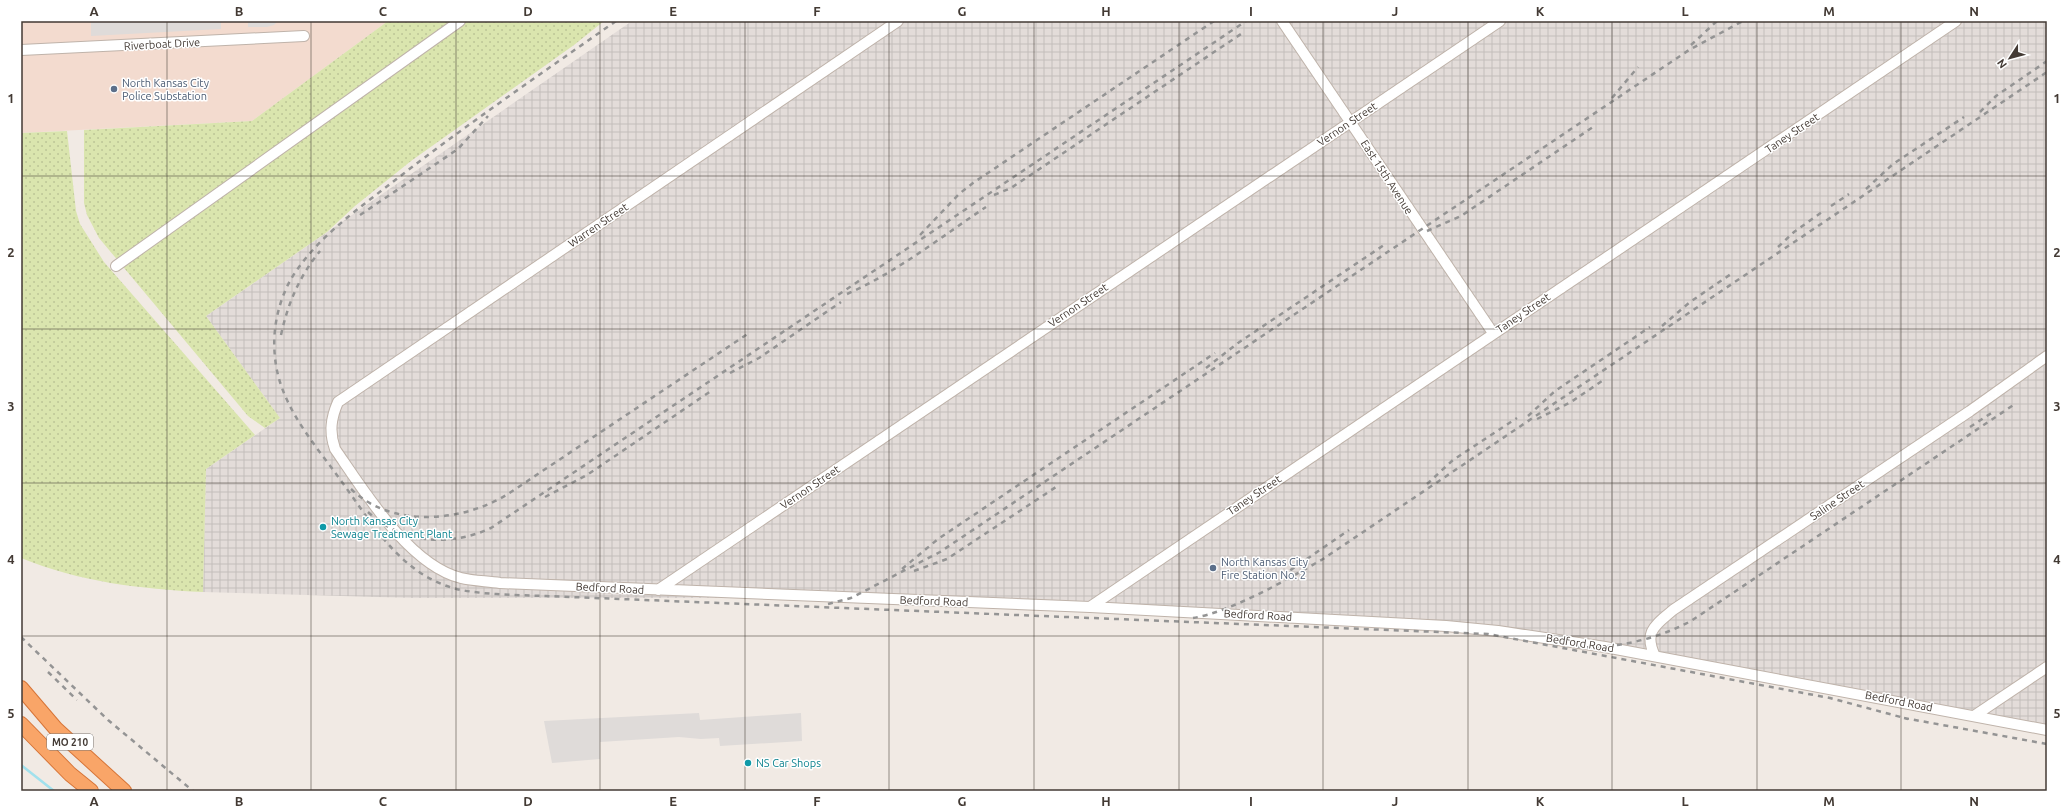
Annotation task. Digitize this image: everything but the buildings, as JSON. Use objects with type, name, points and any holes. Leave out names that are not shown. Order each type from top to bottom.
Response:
[{"type":"highway","name":"MO 210","points":[[21,688],[56,729],[124,791]]},
{"type":"highway","name":"MO 210","points":[[21,724],[70,774],[91,791]]},
{"type":"street","points":[[116,266],[460,21]]},
{"type":"street","name":"Warren Street","points":[[335,449],[332,440],[331,424],[338,402],[898,21]]},
{"type":"street","name":"East 15th Avenue","points":[[1282,21],[1492,333]]},
{"type":"street","name":"Vernon Street","points":[[658,590],[1500,21]]},
{"type":"street","name":"Taney Street","points":[[1090,607],[1492,333],[1643,234],[1956,21]]},
{"type":"street","name":"Riverboat Drive","points":[[21,50],[304,36]]},
{"type":"street","name":"Saline Street","points":[[1655,656],[1649,641],[1650,634],[1654,628],[1673,610],[1970,411],[2047,356]]},
{"type":"street","name":"Bedford Road","points":[[335,449],[394,530],[410,548],[435,566],[460,578],[500,583],[1090,607],[1446,626],[1535,636],[1655,656],[2047,730]]},
{"type":"street","points":[[1974,716],[2047,667]]},
{"type":"shaded area","points":[[21,21],[388,21],[252,121],[21,133]]},
{"type":"shaded area","points":[[91,21],[221,21],[221,29],[91,36]]},
{"type":"shaded area","points":[[241,21],[278,21],[274,25],[267,27],[248,27],[248,22]]},
{"type":"shaded area","points":[[632,21],[2047,21],[2047,733],[1605,647],[1464,627],[851,598],[412,598],[203,592],[206,469],[280,418],[206,316]]},
{"type":"shaded area","points":[[699,713],[700,720],[801,713],[802,741],[720,746],[719,738],[701,739],[679,737],[600,742],[600,759],[552,763],[544,721]]},
{"type":"green space","points":[[388,21],[604,21],[574,45],[411,161],[355,206],[327,232],[206,316],[280,418],[265,428],[248,416],[99,238],[87,215],[84,203],[84,130],[252,121]]},
{"type":"green space","points":[[67,131],[76,211],[80,224],[104,262],[255,435],[206,469],[203,592],[156,589],[88,579],[21,558],[21,133]]},
{"type":"waterway","points":[[21,765],[54,791]]},
{"type":"railway","points":[[616,21],[421,160],[352,214],[325,238],[301,264],[286,288],[279,307],[274,337],[275,357],[283,391],[290,406],[308,436],[377,530],[405,561],[421,573],[440,583],[461,590],[482,593],[1488,634],[1830,698],[1908,719]]},
{"type":"railway","points":[[920,235],[959,194],[973,183],[1214,21]]},
{"type":"railway","points":[[368,512],[381,523],[396,531],[427,539],[443,540],[459,538],[491,528],[1246,21]]},
{"type":"railway","points":[[1691,45],[1717,21]]},
{"type":"railway","points":[[828,604],[851,598],[940,552],[1689,50],[1743,21]]},
{"type":"railway","points":[[994,195],[1011,188],[1244,32]]},
{"type":"railway","points":[[1980,112],[1996,96],[2047,61]]},
{"type":"railway","points":[[1612,98],[1638,67]]},
{"type":"railway","points":[[1193,618],[1208,615],[1242,602],[1277,585],[1323,559],[2047,72]]},
{"type":"railway","points":[[360,215],[458,149],[488,116]]},
{"type":"railway","points":[[1866,189],[1893,164],[1964,117]]},
{"type":"railway","points":[[1427,231],[1461,216],[1596,125]]},
{"type":"railway","points":[[1831,206],[1849,194]]},
{"type":"railway","points":[[847,294],[901,265],[986,207]]},
{"type":"railway","points":[[1778,247],[1794,232],[1822,212]]},
{"type":"railway","points":[[1206,368],[1238,343],[1384,245]]},
{"type":"railway","points":[[281,335],[287,312],[295,291],[306,271],[320,251]]},
{"type":"railway","points":[[1662,326],[1690,302],[1731,274]]},
{"type":"railway","points":[[730,373],[759,358],[841,302]]},
{"type":"railway","points":[[1528,416],[1555,391],[1650,327]]},
{"type":"railway","points":[[351,489],[368,502],[386,511],[407,516],[428,517],[470,511],[508,494],[749,333]]},
{"type":"railway","points":[[902,569],[938,539],[1215,353]]},
{"type":"railway","points":[[1537,419],[1571,402],[1602,381]]},
{"type":"railway","points":[[545,497],[587,475],[711,391]]},
{"type":"railway","points":[[1577,647],[1606,646],[1636,642],[1664,633],[1691,621],[2015,404]]},
{"type":"railway","points":[[1970,427],[1993,412]]},
{"type":"railway","points":[[1427,484],[1453,460],[1517,418]]},
{"type":"railway","points":[[914,571],[947,559],[1056,487]]},
{"type":"railway","points":[[1282,576],[1349,530]]},
{"type":"railway","points":[[21,637],[108,720],[193,791]]},
{"type":"railway","points":[[48,672],[77,700]]},
{"type":"railway","points":[[1904,718],[2047,744]]},
{"type":"place","name":"North Kansas City Police Substation","points":[[114,89]]},
{"type":"place","name":"North Kansas City Sewage Treatment Plant","points":[[323,527]]},
{"type":"place","name":"North Kansas City Fire Station No. 2","points":[[1213,568]]},
{"type":"place","name":"NS Car Shops","points":[[748,763]]}]
